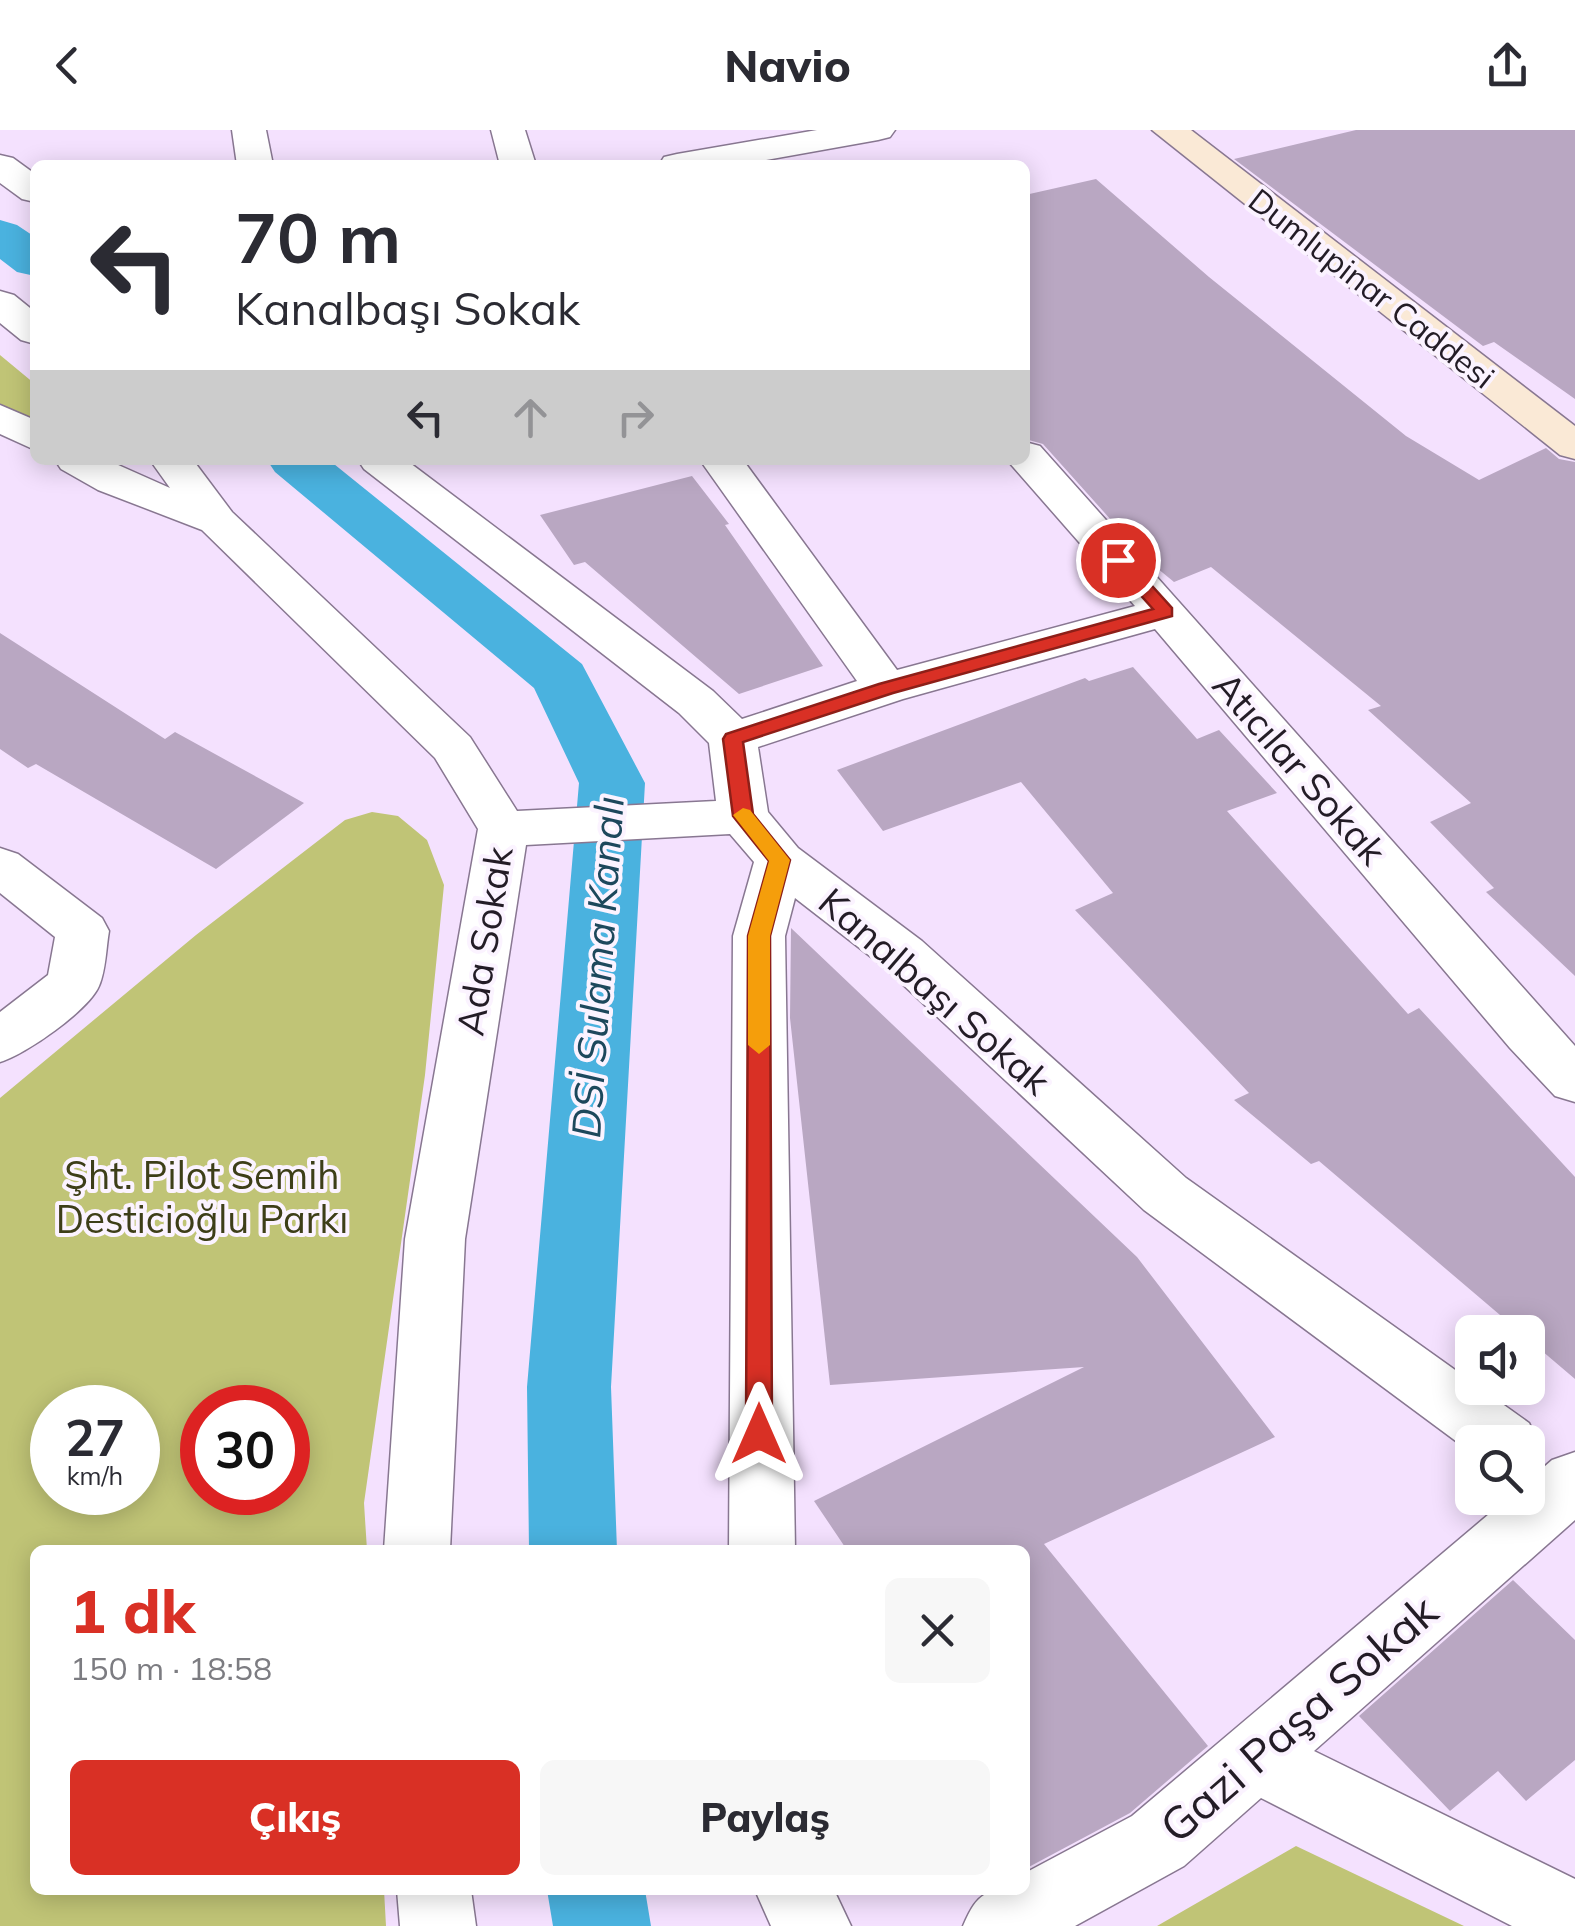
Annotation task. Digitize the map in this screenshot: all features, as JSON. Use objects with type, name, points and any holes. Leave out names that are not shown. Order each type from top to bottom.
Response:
[{"type":"main road","name":"Dumlupinar Caddesi","points":[[1169,130],[1575,446]]},
{"type":"street","points":[[249,130],[254,160]]},
{"type":"street","points":[[508,130],[517,160]]},
{"type":"street","points":[[703,160],[878,130]]},
{"type":"street","points":[[0,166],[30,188]]},
{"type":"street","points":[[0,303],[30,328]]},
{"type":"street","points":[[0,417],[30,434]]},
{"type":"street","name":"Atıcılar Sokak","points":[[1030,461],[1529,1034],[1575,1081]]},
{"type":"street","points":[[85,465],[113,481],[217,521]]},
{"type":"street","name":"Ada Sokak","points":[[175,465],[217,521],[453,748],[526,828],[435,1239],[417,1545]]},
{"type":"street","points":[[386,465],[696,702],[733,739],[730,816],[526,828]]},
{"type":"street","points":[[725,465],[886,688]]},
{"type":"street","points":[[733,739],[886,688],[1165,612]]},
{"type":"street","name":"Kanalbaşı Sokak","points":[[730,816],[780,860],[904,954],[1164,1194],[1483,1425]]},
{"type":"street","points":[[762,1545],[759,936],[780,860]]},
{"type":"street","points":[[0,866],[83,932],[73,984],[0,1042]]},
{"type":"street","name":"Gazi Paşa Sokak","points":[[1001,1926],[1158,1841],[1562,1479]]},
{"type":"street","points":[[1252,1757],[1575,1918]]},
{"type":"street","points":[[435,1895],[438,1926]]},
{"type":"street","points":[[795,1895],[813,1926]]},
{"type":"green space","points":[[0,355],[30,380],[30,418],[0,407]]},
{"type":"green space","name":"Şht. Pilot Semih Desticioğlu Parkı","points":[[372,812],[398,816],[427,840],[444,885],[425,1075],[364,1503],[367,1545],[30,1545],[30,1895],[384,1895],[386,1926],[0,1926],[0,1098],[196,935],[345,820]]},
{"type":"green space","points":[[1296,1846],[1464,1926],[1157,1926]]},
{"type":"building","points":[[1356,130],[1575,130],[1575,399],[1494,342],[1483,346],[1234,159]]},
{"type":"building","points":[[1096,179],[1209,277],[1406,436],[1479,480],[1546,448],[1559,459],[1575,462],[1575,976],[1486,892],[1494,888],[1430,822],[1471,803],[1368,710],[1381,706],[1211,567],[1174,582],[1146,559],[1043,444],[1030,440],[1030,194]]},
{"type":"building","points":[[692,476],[729,524],[725,525],[823,666],[739,694],[585,562],[574,565],[540,515]]},
{"type":"building","points":[[0,633],[165,739],[175,732],[304,803],[216,869],[36,764],[28,768],[0,749]]},
{"type":"building","points":[[1133,667],[1197,739],[1219,730],[1277,793],[1227,811],[1408,1014],[1419,1008],[1575,1177],[1575,1379],[1545,1353],[1545,1315],[1500,1315],[1319,1161],[1311,1164],[1234,1100],[1249,1093],[1075,910],[1113,893],[1021,782],[883,831],[837,770],[1085,678],[1089,681]]},
{"type":"building","points":[[791,928],[1137,1257],[1275,1437],[1044,1544],[1208,1746],[1130,1813],[1030,1866],[1030,1545],[844,1545],[814,1501],[1084,1367],[830,1385],[790,1018]]},
{"type":"building","points":[[1513,1580],[1575,1640],[1575,1760],[1526,1801],[1498,1771],[1450,1811],[1359,1716]]},
{"type":"waterway","name":"DSİ Sulama Kanalı","points":[[0,235],[30,257]]},
{"type":"waterway","name":"DSİ Sulama Kanalı","points":[[301,465],[560,678],[612,783],[569,1387],[573,1545]]},
{"type":"waterway","name":"DSİ Sulama Kanalı","points":[[597,1895],[602,1926]]},
{"type":"slow traffic","points":[[743,815],[780,860],[759,936],[759,1045]]},
{"type":"route","points":[[759,1434],[759,936],[780,860],[743,816],[733,739],[886,688],[1165,612],[1118,560]]}]
